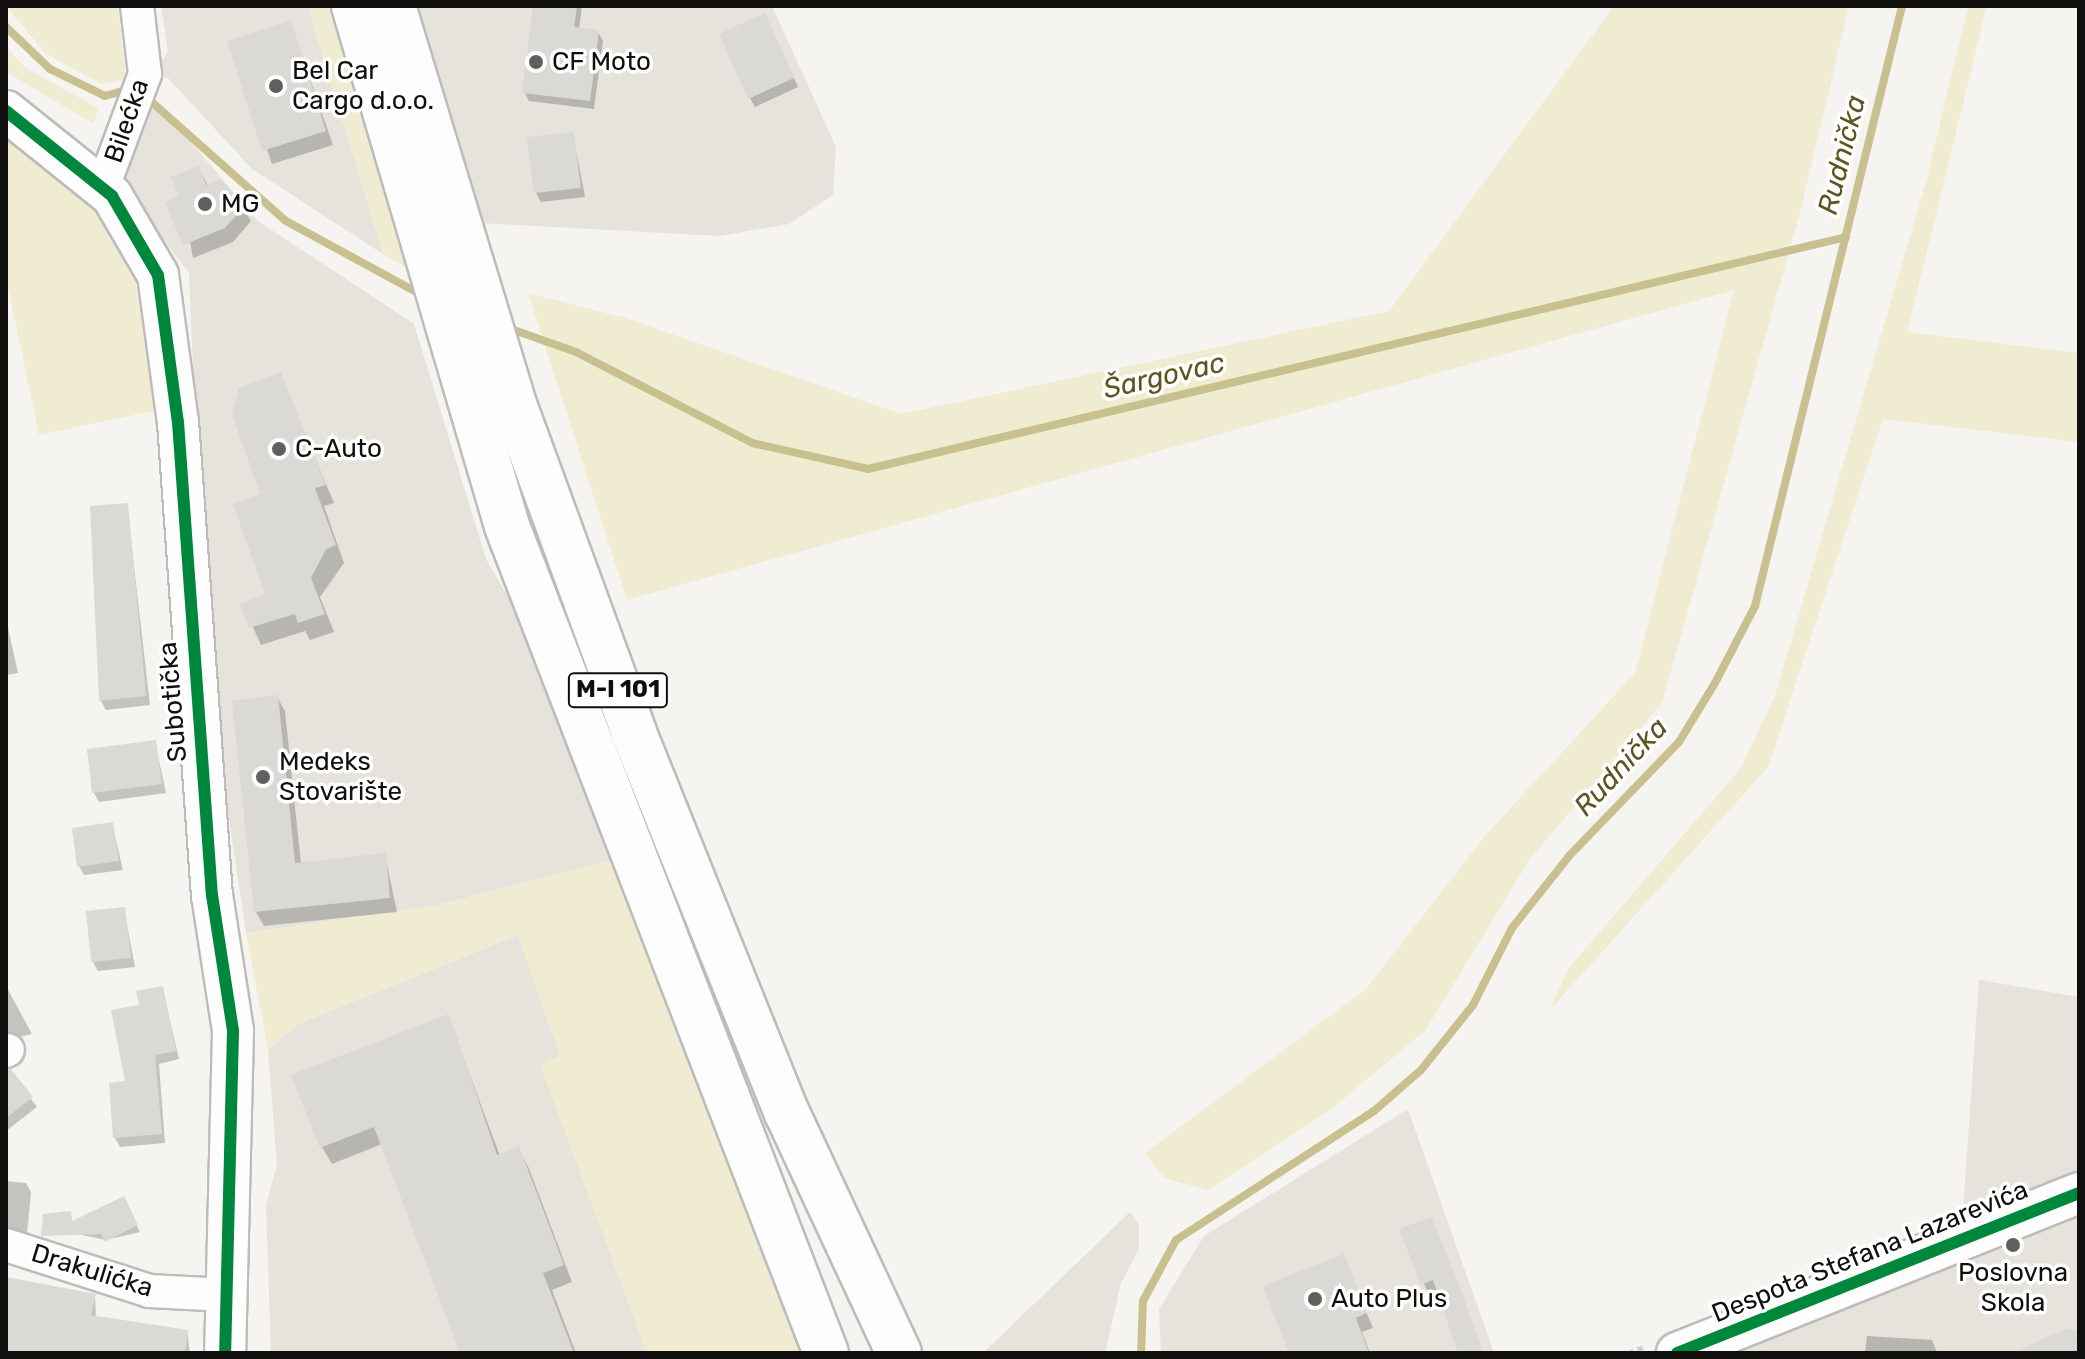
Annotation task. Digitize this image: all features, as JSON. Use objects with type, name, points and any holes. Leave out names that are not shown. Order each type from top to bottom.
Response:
[{"type":"main road","name":"M-I 101","points":[[354,6],[507,526],[826,1353]]},
{"type":"main road","name":"M-I 101","points":[[393,6],[515,407],[634,733],[787,1113],[899,1353]]},
{"type":"street","name":"Bilećka","points":[[103,187],[145,74],[137,6]]},
{"type":"street","name":"Subotička","points":[[6,111],[103,187],[129,217],[158,275],[172,358],[192,685],[233,1031],[225,1353]]},
{"type":"street","name":"Despota Stefana Lazarevića","points":[[1677,1353],[2079,1193]]},
{"type":"street","name":"Drakulićka","points":[[6,1245],[149,1291],[227,1295]]},
{"type":"shaded area","points":[[6,6],[118,6],[126,80],[102,84],[46,54]]},
{"type":"shaded area","points":[[161,6],[308,6],[383,254],[252,169],[168,78],[155,74],[168,51]]},
{"type":"shaded area","points":[[308,6],[334,6],[416,273],[383,254]]},
{"type":"shaded area","points":[[414,6],[772,6],[836,147],[833,195],[789,224],[719,236],[479,223]]},
{"type":"shaded area","points":[[1614,6],[1849,6],[1800,213],[1662,703],[1530,859],[1425,1031],[1330,1110],[1208,1190],[1164,1178],[1145,1153],[1366,989],[1485,836],[1635,673],[1734,290],[627,600],[528,293],[626,318],[901,414],[1389,311]]},
{"type":"shaded area","points":[[1968,6],[1987,6],[1907,332],[2079,353],[2079,442],[1883,419],[1768,767],[1550,1010],[1568,969],[1740,769],[1775,696],[1926,182]]},
{"type":"shaded area","points":[[6,47],[26,68],[98,108],[94,124],[6,72]]},
{"type":"shaded area","points":[[144,101],[172,120],[258,221],[414,324],[486,559],[516,610],[616,859],[434,906],[246,933],[205,656],[189,273],[118,181]]},
{"type":"shaded area","points":[[6,135],[94,205],[132,262],[158,410],[39,435],[6,278]]},
{"type":"shaded area","points":[[616,859],[814,1353],[647,1353],[540,1065],[560,1056],[518,935],[298,1024],[268,1050],[246,933],[434,906]]},
{"type":"shaded area","points":[[518,935],[560,1056],[541,1065],[647,1353],[271,1353],[266,1205],[277,1165],[268,1050],[298,1024]]},
{"type":"shaded area","points":[[1979,980],[2079,997],[2079,1181],[1962,1225]]},
{"type":"shaded area","points":[[1408,1109],[1494,1353],[1161,1353],[1159,1309],[1204,1236]]},
{"type":"shaded area","points":[[2079,1210],[2079,1353],[1745,1353],[1746,1339]]},
{"type":"shaded area","points":[[1130,1212],[1139,1225],[1139,1249],[1121,1283],[1105,1353],[983,1353]]},
{"type":"building","points":[[533,6],[577,6],[574,27],[599,30],[590,101],[522,93]]},
{"type":"building","points":[[765,13],[794,78],[748,99],[719,34]]},
{"type":"building","name":"Bel Car Cargo d.o.o.","points":[[291,20],[326,131],[262,151],[227,41]]},
{"type":"building","points":[[574,132],[581,188],[534,193],[527,137]]},
{"type":"building","name":"MG","points":[[199,166],[206,185],[221,180],[245,206],[225,228],[183,245],[165,202],[179,196],[171,177]]},
{"type":"building","name":"C-Auto","points":[[281,372],[326,485],[315,488],[336,545],[326,549],[311,578],[325,614],[298,623],[295,614],[249,628],[240,604],[265,594],[233,504],[260,494],[232,414],[239,388]]},
{"type":"building","points":[[128,503],[146,696],[99,701],[90,506]]},
{"type":"building","name":"Medeks Stovarište","points":[[278,695],[295,863],[386,853],[390,898],[254,912],[232,701]]},
{"type":"building","points":[[156,740],[162,784],[92,793],[87,749]]},
{"type":"building","points":[[113,822],[119,861],[77,867],[72,828]]},
{"type":"building","points":[[125,907],[131,958],[91,962],[86,911]]},
{"type":"building","points":[[163,986],[176,1051],[155,1055],[162,1134],[113,1138],[109,1083],[125,1081],[111,1010],[139,1005],[136,991]]},
{"type":"building","points":[[449,1014],[497,1155],[519,1146],[564,1265],[543,1273],[574,1353],[460,1353],[374,1127],[320,1148],[291,1075]]},
{"type":"building","points":[[11,1069],[33,1097],[6,1118],[6,1070]]},
{"type":"building","points":[[124,1196],[138,1225],[105,1242],[101,1234],[41,1236],[43,1214],[71,1211],[72,1221]]},
{"type":"building","points":[[1431,1217],[1483,1353],[1458,1353],[1433,1280],[1421,1285],[1399,1229]]},
{"type":"building","name":"Auto Plus","points":[[1344,1254],[1367,1313],[1356,1318],[1369,1353],[1289,1353],[1263,1286]]},
{"type":"building","points":[[6,1277],[96,1294],[91,1315],[188,1330],[185,1353],[6,1353]]},
{"type":"building","points":[[2068,1328],[2079,1332],[2079,1353],[2013,1353]]},
{"type":"waterway","name":"Rudnička","points":[[1141,1353],[1143,1301],[1176,1240],[1374,1111],[1421,1070],[1473,1005],[1512,928],[1569,856],[1679,742],[1715,683],[1755,606],[1902,6]]},
{"type":"waterway","points":[[6,27],[50,69],[105,96],[129,89]]},
{"type":"waterway","points":[[145,96],[286,221],[418,293]]},
{"type":"waterway","name":"Šargovac","points":[[511,329],[576,352],[752,443],[868,469],[1846,237]]},
{"type":"cycle path","points":[[6,111],[112,196],[158,275],[178,422],[212,895],[233,1031],[225,1353]]},
{"type":"cycle path","points":[[1677,1353],[2079,1193]]},
{"type":"place","name":"CF Moto","points":[[536,62]]},
{"type":"place","name":"Bel Car Cargo d.o.o.","points":[[276,86]]},
{"type":"place","name":"MG","points":[[205,204]]},
{"type":"place","name":"C-Auto","points":[[279,449]]},
{"type":"place","name":"Medeks Stovarište","points":[[263,777]]},
{"type":"place","name":"Poslovna Skola","points":[[2013,1245]]},
{"type":"place","name":"Auto Plus","points":[[1315,1299]]}]
